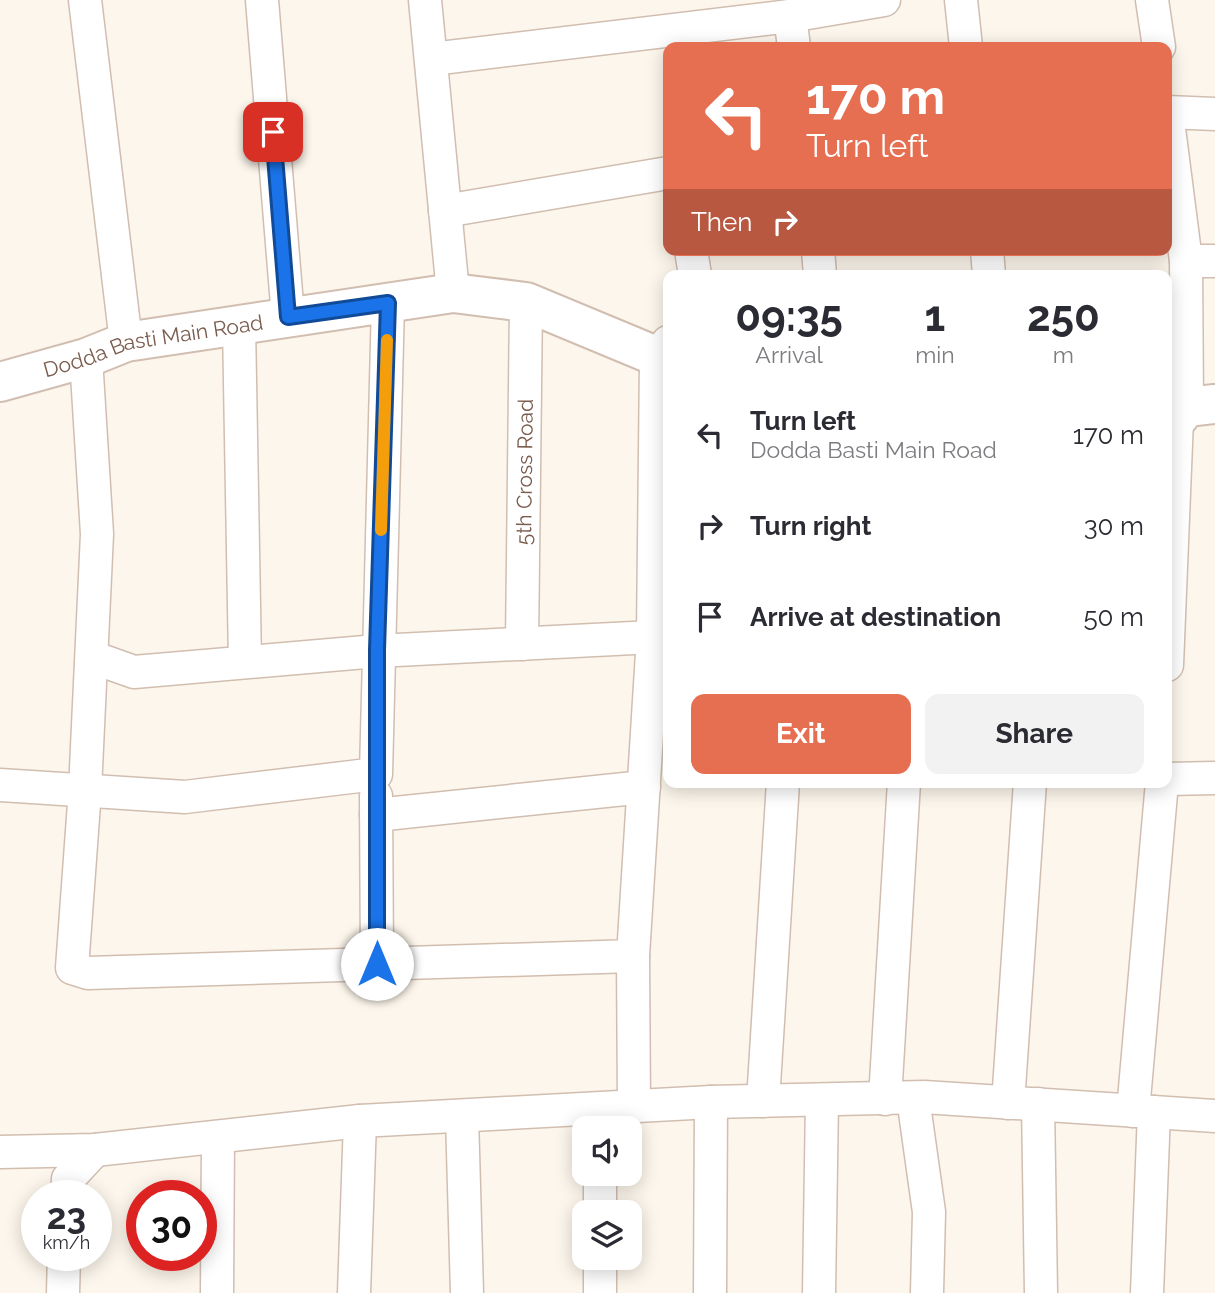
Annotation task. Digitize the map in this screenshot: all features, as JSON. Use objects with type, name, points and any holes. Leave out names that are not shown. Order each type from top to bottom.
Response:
[{"type":"street","points":[[85,0],[126,342]]},
{"type":"street","points":[[262,0],[288,317]]},
{"type":"street","points":[[425,0],[453,293]]},
{"type":"street","points":[[432,59],[790,16],[884,0]]},
{"type":"street","points":[[961,0],[965,42]]},
{"type":"street","points":[[1152,0],[1158,42]]},
{"type":"street","points":[[790,16],[793,42]]},
{"type":"street","points":[[1172,113],[1215,114]]},
{"type":"street","points":[[1172,135],[1200,261],[1172,602]]},
{"type":"street","points":[[445,211],[663,174]]},
{"type":"street","name":"Dodda Basti Main Road","points":[[0,382],[86,358],[126,342],[453,293],[526,302],[663,354]]},
{"type":"street","name":"5th Cross Road","points":[[522,644],[526,302]]},
{"type":"street","points":[[377,964],[377,650],[388,303]]},
{"type":"street","points":[[239,325],[245,662]]},
{"type":"street","points":[[86,358],[97,534],[85,790],[72,968],[88,973],[634,956]]},
{"type":"street","points":[[634,1107],[634,956],[653,637],[663,380]]},
{"type":"street","points":[[92,657],[134,672],[377,650],[653,637]]},
{"type":"street","points":[[0,785],[185,797],[376,774]]},
{"type":"street","points":[[1172,779],[1215,778]]},
{"type":"street","points":[[376,815],[644,787]]},
{"type":"street","points":[[763,1101],[783,788]]},
{"type":"street","points":[[904,788],[899,1098],[929,1212],[927,1293]]},
{"type":"street","points":[[1030,788],[1023,1104],[1041,1293]]},
{"type":"street","points":[[1147,1293],[1143,1111],[1162,788]]},
{"type":"street","points":[[608,1116],[634,1107],[711,1102],[899,1098],[1215,1116]]},
{"type":"street","points":[[819,1293],[822,1100]]},
{"type":"street","points":[[710,1293],[711,1102]]},
{"type":"street","points":[[462,1116],[467,1293]]},
{"type":"street","points":[[0,1152],[95,1150],[360,1121],[462,1116],[572,1118]]},
{"type":"street","points":[[354,1293],[360,1121]]},
{"type":"street","points":[[217,1293],[218,1137]]},
{"type":"street","points":[[68,1180],[95,1150]]},
{"type":"street","points":[[600,1270],[600,1293]]},
{"type":"street","points":[[62,1293],[63,1271]]},
{"type":"slow traffic","points":[[381,530],[387,340]]},
{"type":"route","points":[[273,132],[288,317],[388,303],[377,650],[377,964]]}]
